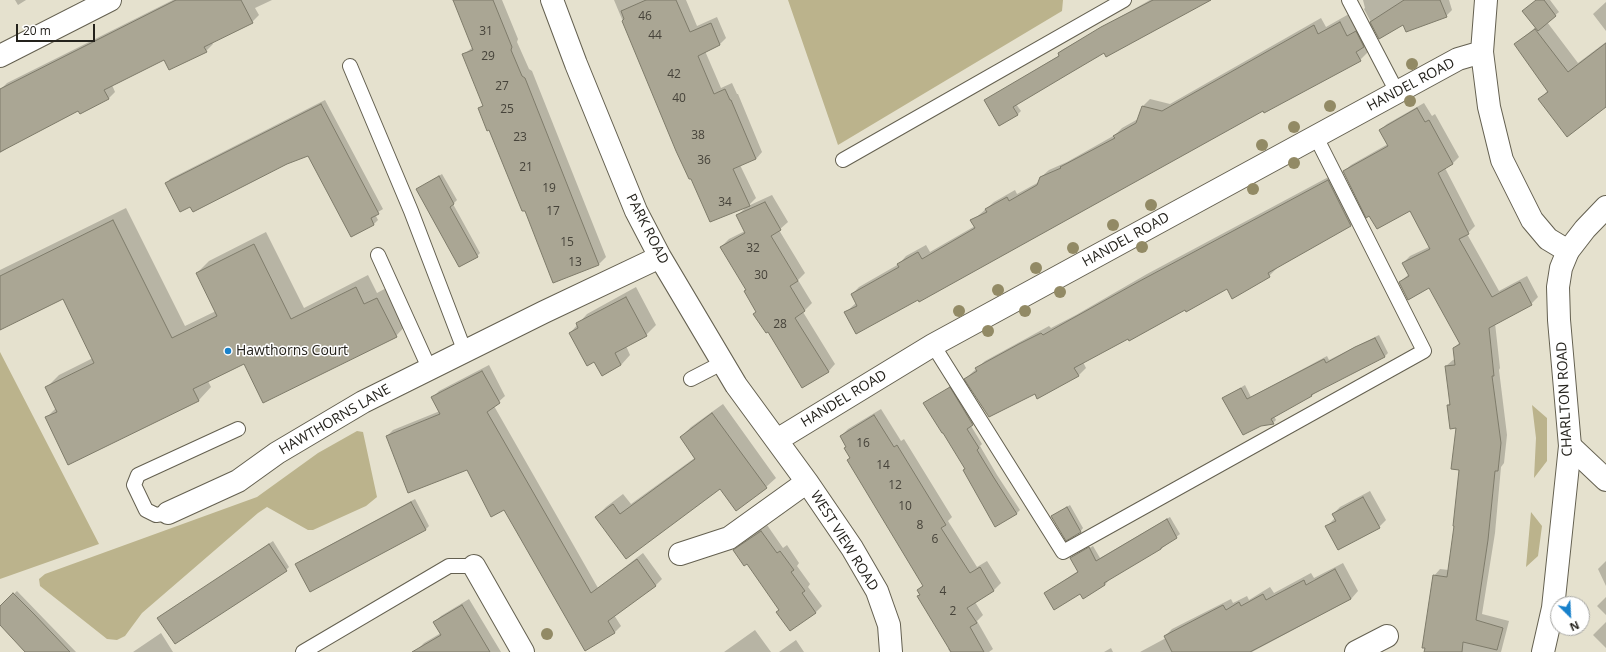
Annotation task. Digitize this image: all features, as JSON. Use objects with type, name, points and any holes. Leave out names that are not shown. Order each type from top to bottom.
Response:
[{"type":"street","points":[[0,56],[110,0]]},
{"type":"street","name":"PARK ROAD","points":[[552,0],[576,64],[636,212],[660,257],[722,363],[736,385],[777,440]]},
{"type":"street","points":[[1486,0],[1482,52],[1489,107],[1502,160],[1532,220],[1548,239],[1568,251]]},
{"type":"street","name":"HANDEL ROAD","points":[[777,440],[933,345],[1458,59],[1482,52]]},
{"type":"street","name":"CHARLTON ROAD","points":[[1543,652],[1553,608],[1570,446],[1558,287],[1561,268],[1568,251],[1585,229],[1606,207]]},
{"type":"street","name":"HAWTHORNS LANE","points":[[168,513],[238,481],[277,453],[363,402],[544,312],[660,257]]},
{"type":"street","name":"WEST VIEW ROAD","points":[[777,440],[852,548],[877,591],[889,624],[891,652]]},
{"type":"street","points":[[1570,446],[1606,480]]},
{"type":"street","points":[[680,554],[729,538],[807,482]]},
{"type":"street","points":[[474,566],[524,652]]},
{"type":"street","points":[[1356,652],[1387,636]]},
{"type":"lane","points":[[843,160],[1124,0]]},
{"type":"lane","points":[[1349,0],[1397,92]]},
{"type":"lane","points":[[350,66],[411,211],[465,352]]},
{"type":"lane","points":[[933,345],[1063,552],[1424,351],[1316,137]]},
{"type":"lane","points":[[378,254],[430,370]]},
{"type":"lane","points":[[691,379],[722,363]]},
{"type":"lane","name":"HAWTHORNS LANE","points":[[168,513],[156,515],[146,510],[134,485],[138,475],[238,429]]},
{"type":"lane","points":[[303,652],[449,566],[474,566]]},
{"type":"shaded area","points":[[788,0],[1063,0],[1062,11],[838,145]]},
{"type":"shaded area","points":[[0,352],[99,544],[0,579]]},
{"type":"shaded area","points":[[1532,405],[1547,418],[1547,461],[1534,478],[1536,438]]},
{"type":"shaded area","points":[[357,431],[363,432],[377,497],[366,506],[313,530],[308,530],[267,507],[258,513],[142,613],[125,636],[117,640],[107,639],[40,586],[39,579],[45,574],[257,497],[318,453]]},
{"type":"shaded area","points":[[1531,512],[1542,526],[1538,556],[1526,567]]},
{"type":"building","points":[[176,0],[241,0],[253,23],[204,47],[207,52],[169,70],[164,60],[104,90],[109,99],[80,114],[78,111],[0,152],[0,89]]},
{"type":"building","points":[[453,0],[493,0],[512,47],[511,50],[522,76],[525,78],[599,265],[553,283],[525,211],[522,211],[489,130],[487,131],[478,108],[483,106],[462,54],[473,50]]},
{"type":"building","points":[[646,0],[676,0],[690,32],[711,23],[720,45],[698,56],[714,94],[725,89],[756,159],[733,169],[750,206],[710,222],[691,179],[689,179],[676,151],[622,21],[624,19],[621,11]]},
{"type":"building","points":[[1153,0],[1211,0],[1106,57],[1104,53],[1065,76],[1013,107],[1018,115],[999,126],[984,100],[1059,56],[1058,53],[1101,27]]},
{"type":"building","points":[[1404,0],[1440,0],[1447,17],[1406,32],[1403,25],[1379,39],[1370,22]]},
{"type":"building","points":[[1536,0],[1544,0],[1556,16],[1538,31],[1522,11]]},
{"type":"building","points":[[1340,22],[1347,36],[1356,31],[1364,47],[1356,52],[1361,61],[1264,113],[1263,111],[919,302],[918,300],[856,334],[844,312],[857,306],[851,294],[899,267],[897,264],[918,252],[922,259],[975,228],[970,220],[987,212],[985,209],[1007,197],[1009,201],[1037,185],[1040,177],[1061,168],[1060,167],[1115,138],[1113,136],[1136,123],[1142,106],[1162,111],[1314,25],[1318,34]]},
{"type":"building","points":[[1535,29],[1568,72],[1606,43],[1606,107],[1567,137],[1538,99],[1548,92],[1514,44]]},
{"type":"building","points":[[321,104],[379,214],[371,218],[374,225],[351,237],[308,156],[287,164],[193,212],[190,207],[180,212],[165,183]]},
{"type":"building","points":[[1417,108],[1425,122],[1429,120],[1453,164],[1438,173],[1469,234],[1459,239],[1492,297],[1520,282],[1532,305],[1489,328],[1494,376],[1492,376],[1501,443],[1498,471],[1495,471],[1488,540],[1476,620],[1503,628],[1497,650],[1463,642],[1462,652],[1424,652],[1425,648],[1422,648],[1433,575],[1447,577],[1454,526],[1459,470],[1451,469],[1456,428],[1450,429],[1447,405],[1450,405],[1445,366],[1455,365],[1453,348],[1460,344],[1429,288],[1408,300],[1399,282],[1409,276],[1402,263],[1430,249],[1410,211],[1377,229],[1369,216],[1366,218],[1343,171],[1388,146],[1379,130]]},
{"type":"building","points":[[439,176],[454,204],[450,207],[478,257],[459,267],[416,189]]},
{"type":"building","points":[[1328,180],[1351,226],[1268,273],[1270,277],[1232,299],[1227,289],[1186,312],[1185,310],[1129,341],[1128,339],[1074,368],[1079,376],[1037,399],[1035,394],[989,417],[964,379],[977,371],[975,368],[1041,333],[1043,335]]},
{"type":"building","points":[[765,202],[781,230],[771,236],[798,281],[790,286],[805,311],[795,318],[829,372],[802,388],[768,332],[766,333],[753,314],[756,312],[744,291],[746,290],[720,247],[745,233],[736,215]]},
{"type":"building","name":"Hawthorns Court","points":[[113,220],[172,338],[217,316],[196,273],[254,244],[291,319],[356,287],[364,304],[377,298],[397,337],[263,403],[244,364],[193,389],[199,401],[68,465],[45,417],[57,412],[45,387],[94,363],[63,299],[0,330],[0,276]]},
{"type":"building","points":[[626,297],[647,336],[615,353],[621,365],[602,376],[594,362],[587,366],[569,333],[578,328],[576,323]]},
{"type":"building","points":[[1375,338],[1385,357],[1311,395],[1312,396],[1271,419],[1274,424],[1261,426],[1243,435],[1222,398],[1241,388],[1247,399],[1324,359],[1326,363]]},
{"type":"building","points":[[482,371],[500,403],[487,412],[591,593],[637,559],[656,586],[608,621],[615,633],[585,651],[504,510],[491,517],[467,470],[408,493],[386,436],[440,414],[431,397]]},
{"type":"building","points":[[950,387],[973,425],[967,429],[979,448],[977,450],[1017,514],[995,527],[963,470],[965,469],[923,403]]},
{"type":"building","points":[[712,413],[767,488],[736,511],[720,489],[626,559],[595,517],[613,504],[620,514],[695,459],[680,437]]},
{"type":"building","points":[[874,415],[894,447],[897,445],[946,525],[941,528],[970,573],[980,567],[994,591],[967,608],[977,623],[970,627],[984,652],[951,652],[917,596],[920,595],[917,590],[923,586],[847,460],[850,458],[844,448],[846,447],[840,436]]},
{"type":"building","points":[[1363,497],[1380,528],[1338,550],[1325,526],[1336,521],[1332,514]]},
{"type":"building","points":[[411,502],[426,530],[310,592],[295,564]]},
{"type":"building","points":[[1067,507],[1081,532],[1066,541],[1051,516]]},
{"type":"building","points":[[1167,519],[1177,538],[1104,583],[1105,585],[1083,599],[1080,594],[1054,610],[1044,593],[1078,572],[1070,558],[1089,547],[1096,561]]},
{"type":"building","points":[[761,531],[777,553],[780,551],[794,570],[791,572],[805,591],[802,593],[816,613],[790,631],[776,612],[779,610],[747,564],[744,566],[733,550]]},
{"type":"building","points":[[269,544],[287,571],[175,644],[157,618]]},
{"type":"building","points":[[1335,569],[1351,599],[1250,652],[1172,652],[1164,636],[1223,605],[1226,610],[1239,602],[1241,606],[1263,594],[1266,600],[1304,580],[1306,585]]},
{"type":"building","points":[[13,593],[70,652],[25,652],[0,625],[0,606]]},
{"type":"building","points":[[462,605],[490,652],[412,652],[441,635],[433,622]]},
{"type":"place","name":"Hawthorns Court","points":[[228,351]]}]
